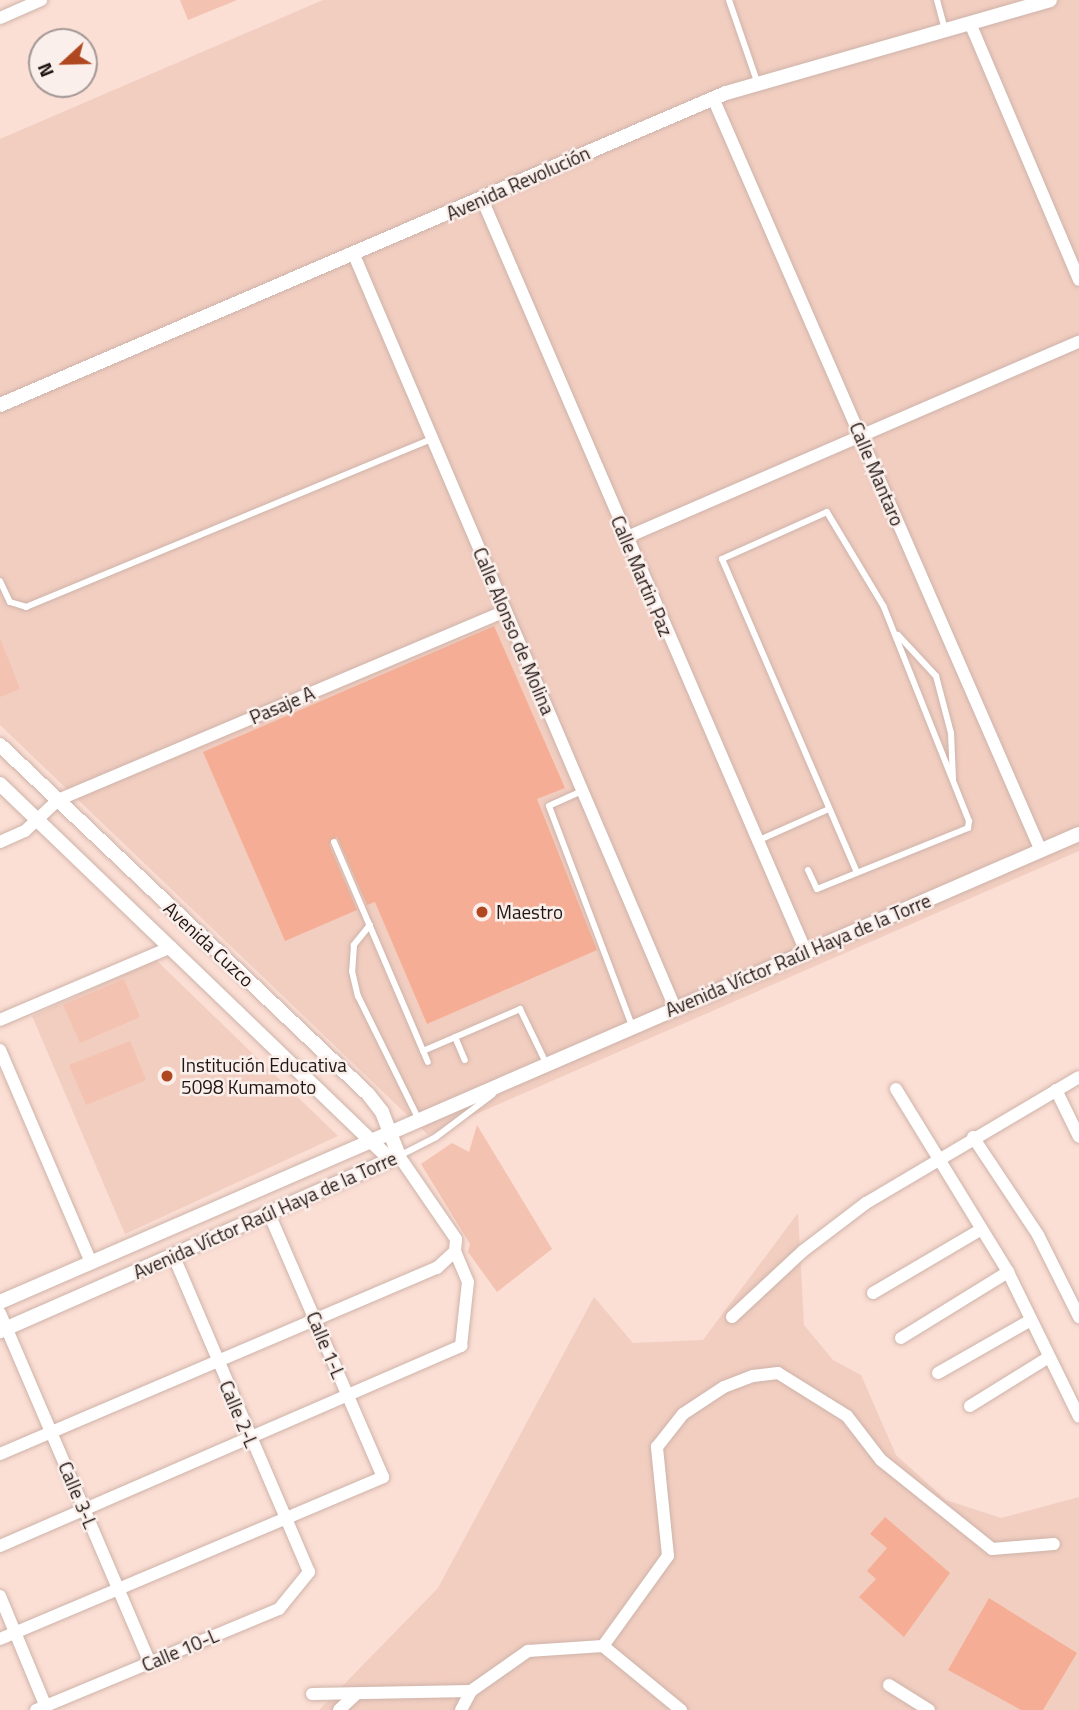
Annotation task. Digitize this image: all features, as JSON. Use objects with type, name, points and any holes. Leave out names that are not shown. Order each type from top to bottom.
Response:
[{"type":"street","points":[[0,18],[41,0]]},
{"type":"street","name":"Avenida Revolución","points":[[0,405],[354,255],[713,98],[1050,0]]},
{"type":"street","points":[[970,23],[1079,280]]},
{"type":"street","name":"Calle Mantaro","points":[[713,98],[1041,851]]},
{"type":"street","name":"Calle Martin Paz","points":[[482,199],[625,538],[806,952]]},
{"type":"street","name":"Calle Alonso de Molina","points":[[354,255],[675,1008]]},
{"type":"street","points":[[625,538],[1079,342]]},
{"type":"street","name":"Pasaje A","points":[[58,800],[506,611]]},
{"type":"street","name":"Avenida Cuzco","points":[[0,745],[368,1094],[388,1130],[395,1158]]},
{"type":"street","name":"Avenida Cuzco","points":[[0,784],[371,1139],[395,1158]]},
{"type":"street","points":[[0,842],[38,821],[58,800]]},
{"type":"street","name":"Avenida Víctor Raúl Haya de la Torre","points":[[0,1302],[388,1130],[1079,834]]},
{"type":"street","points":[[0,1020],[171,947]]},
{"type":"street","points":[[0,1050],[91,1262]]},
{"type":"street","points":[[732,1317],[803,1251],[937,1157],[1079,1077]]},
{"type":"street","points":[[896,1089],[1008,1272],[1079,1417]]},
{"type":"street","points":[[1056,1090],[1079,1137]]},
{"type":"street","points":[[973,1137],[1038,1235],[1079,1317]]},
{"type":"street","points":[[0,1546],[461,1346],[468,1282],[455,1251],[456,1239],[395,1158]]},
{"type":"street","name":"Avenida Víctor Raúl Haya de la Torre","points":[[4,1329],[395,1158]]},
{"type":"street","name":"Calle 1-L","points":[[269,1213],[383,1477],[284,1516]]},
{"type":"street","points":[[873,1293],[980,1230]]},
{"type":"street","points":[[0,1454],[437,1268],[455,1251]]},
{"type":"street","name":"Calle 2-L","points":[[173,1255],[249,1439],[309,1572]]},
{"type":"street","points":[[901,1338],[1008,1272]]},
{"type":"street","name":"Calle 3-L","points":[[0,1313],[4,1329],[150,1663]]},
{"type":"street","points":[[938,1373],[1031,1320]]},
{"type":"street","points":[[970,1406],[1049,1357]]},
{"type":"street","points":[[603,1646],[668,1556],[657,1447],[683,1414],[724,1387],[753,1376],[778,1373],[847,1416],[881,1460],[992,1549],[1054,1544]]},
{"type":"street","points":[[0,1639],[284,1516]]},
{"type":"street","name":"Calle 10-L","points":[[41,1708],[279,1609],[309,1572]]},
{"type":"street","points":[[0,1596],[41,1708]]},
{"type":"street","points":[[461,1710],[471,1690],[528,1651],[603,1646],[681,1710]]},
{"type":"street","points":[[889,1685],[929,1710]]},
{"type":"street","points":[[312,1694],[356,1695],[471,1690]]},
{"type":"street","points":[[339,1710],[356,1695]]},
{"type":"lane","points":[[729,0],[758,84]]},
{"type":"lane","points":[[937,0],[945,30]]},
{"type":"lane","points":[[0,581],[10,602],[26,607],[432,439]]},
{"type":"lane","points":[[808,870],[817,889],[968,828],[953,781],[895,633],[827,512],[722,559],[857,872]]},
{"type":"lane","points":[[895,633],[936,676],[951,733],[953,781]]},
{"type":"lane","points":[[582,791],[549,806],[632,1026]]},
{"type":"lane","points":[[757,841],[829,809]]},
{"type":"lane","points":[[334,842],[428,1062]]},
{"type":"lane","points":[[370,925],[354,945],[352,971],[358,996],[418,1118]]},
{"type":"lane","points":[[423,1051],[520,1009],[546,1063]]},
{"type":"lane","points":[[455,1037],[465,1060]]},
{"type":"lane","name":"Avenida Víctor Raúl Haya de la Torre","points":[[395,1158],[436,1137],[517,1076]]},
{"type":"shaded area","points":[[180,0],[237,0],[188,20]]},
{"type":"shaded area","points":[[323,0],[1079,0],[1079,851],[428,1135],[0,725],[0,139]]},
{"type":"shaded area","points":[[0,638],[20,689],[0,697]]},
{"type":"shaded area","name":"Institución Educativa 5098 Kumamoto","points":[[156,960],[338,1136],[125,1234],[32,1016]]},
{"type":"shaded area","points":[[124,979],[140,1017],[80,1043],[63,1005]]},
{"type":"shaded area","points":[[130,1041],[146,1080],[86,1105],[69,1065]]},
{"type":"shaded area","points":[[477,1125],[552,1249],[497,1292],[468,1252],[470,1244],[421,1164],[452,1143],[469,1152]]},
{"type":"shaded area","points":[[798,1213],[804,1325],[833,1360],[861,1375],[896,1455],[946,1500],[1001,1518],[1079,1497],[1079,1710],[319,1710],[438,1588],[594,1297],[633,1343],[703,1340]]},
{"type":"building","points":[[494,626],[565,788],[537,799],[597,950],[427,1024],[375,902],[367,905],[337,837],[329,844],[357,910],[285,941],[203,752]]},
{"type":"building","points":[[885,1517],[950,1573],[904,1637],[859,1597],[876,1579],[867,1571],[887,1548],[870,1534]]},
{"type":"building","points":[[989,1598],[1077,1653],[1043,1710],[1021,1710],[948,1670]]},
{"type":"place","name":"Maestro","points":[[482,912]]},
{"type":"place","name":"Institución Educativa 5098 Kumamoto","points":[[167,1076]]}]
